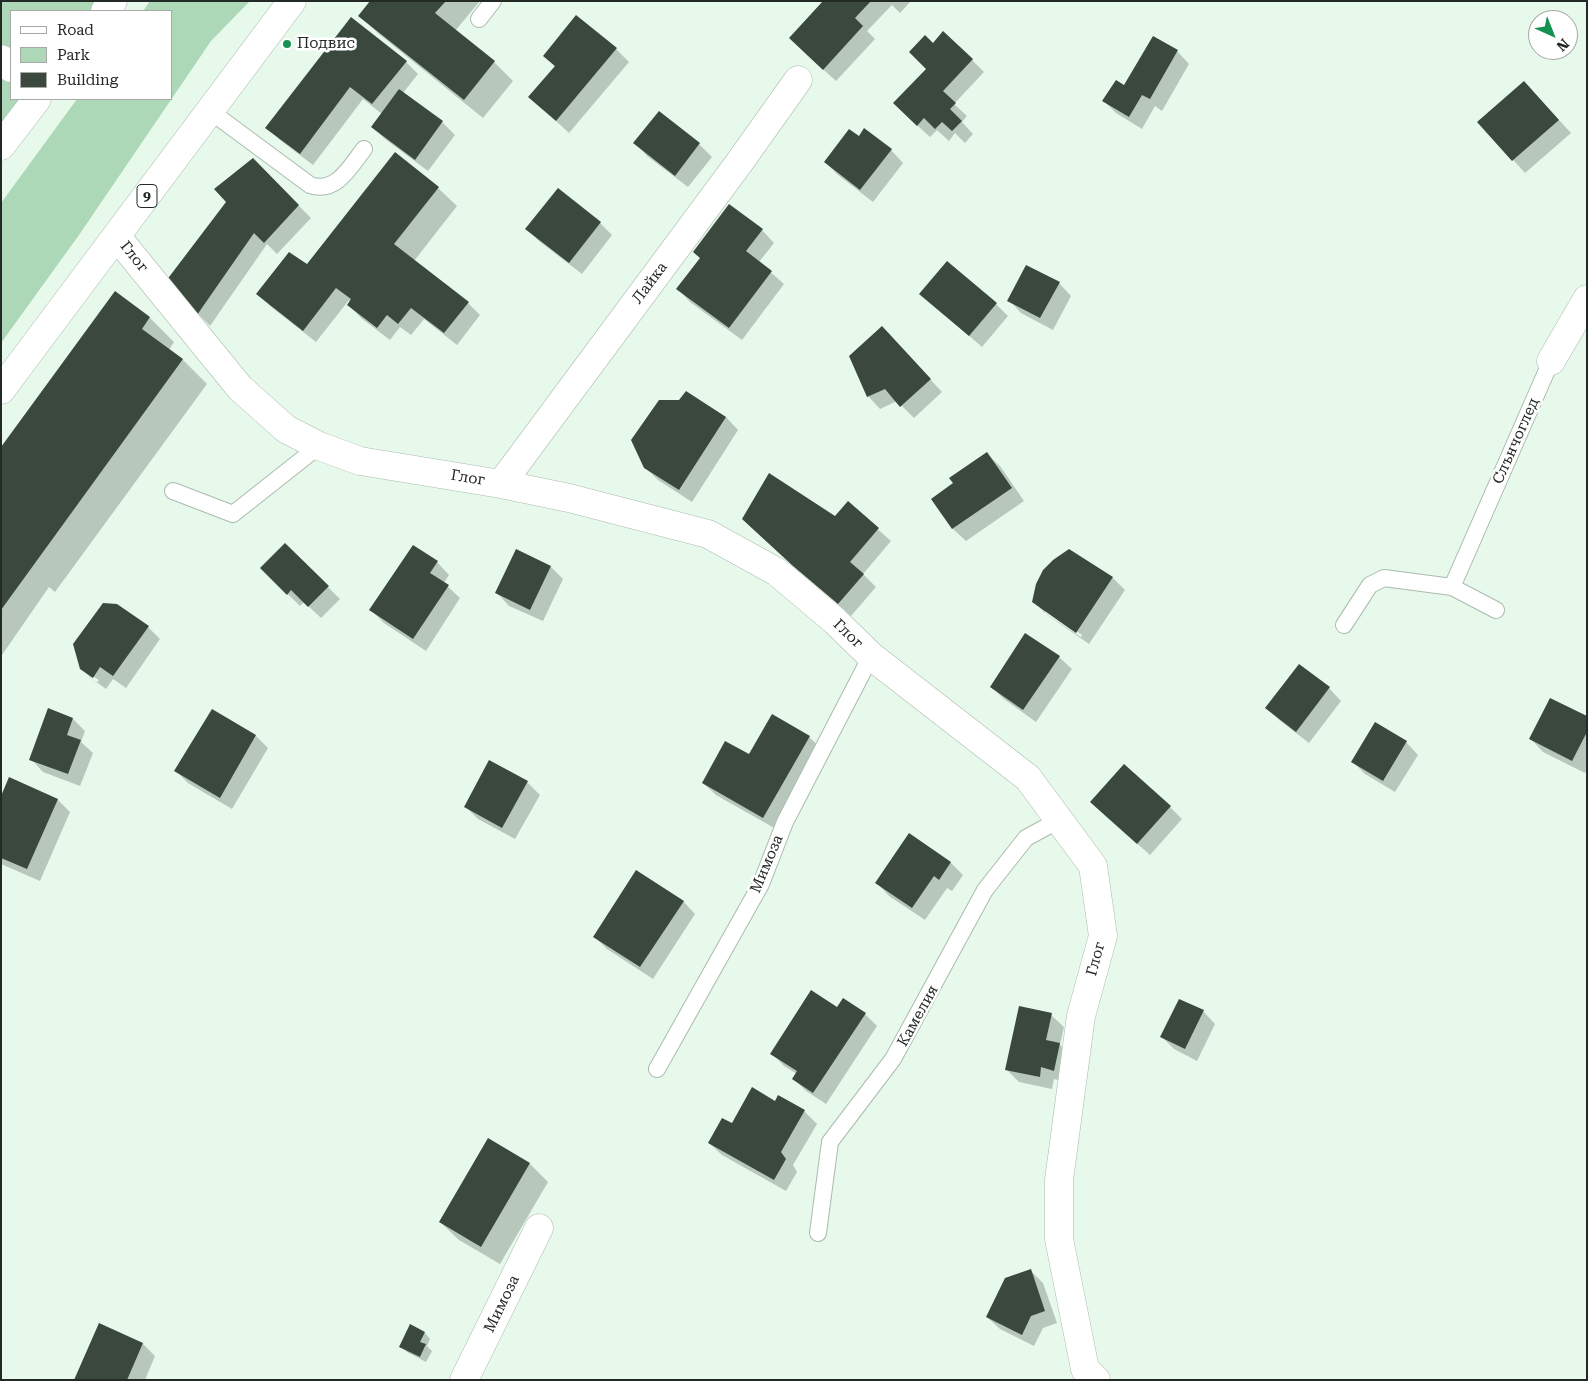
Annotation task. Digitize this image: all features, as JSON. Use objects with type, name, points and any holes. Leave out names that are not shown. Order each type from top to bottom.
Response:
[{"type":"street","name":"9","points":[[1,390],[292,1]]},
{"type":"street","name":"Лайка","points":[[501,484],[739,163],[798,80]]},
{"type":"street","points":[[1,146],[36,100]]},
{"type":"street","name":"Глог","points":[[117,236],[240,388],[286,428],[319,446],[360,460],[501,484],[569,498],[708,534],[777,572],[835,621],[871,656],[1028,778],[1094,866],[1103,936],[1081,1016],[1059,1180],[1059,1239],[1087,1376]]},
{"type":"street","name":"Слънчоглед","points":[[1550,362],[1587,299]]},
{"type":"street","name":"Мимоза","points":[[464,1380],[539,1228]]},
{"type":"lane","points":[[479,19],[493,1]]},
{"type":"lane","points":[[210,111],[310,184],[318,187],[325,187],[339,180],[364,149]]},
{"type":"lane","name":"Слънчоглед","points":[[1452,587],[1550,362]]},
{"type":"lane","points":[[173,491],[233,514],[319,446]]},
{"type":"lane","points":[[1344,625],[1370,585],[1384,578],[1452,587],[1496,610]]},
{"type":"lane","name":"Мимоза","points":[[657,1069],[761,884],[785,822],[871,656]]},
{"type":"lane","name":"Камелия","points":[[818,1233],[830,1142],[894,1059],[985,890],[1026,838],[1059,820]]},
{"type":"green space","points":[[1,1],[101,1],[94,10],[10,10],[10,53],[1,45]]},
{"type":"green space","points":[[150,1],[250,1],[211,41],[172,98],[172,10],[144,10]]},
{"type":"green space","points":[[1,59],[10,67],[10,100],[36,100],[1,146]]},
{"type":"green space","points":[[76,100],[171,100],[79,235],[1,343],[1,203]]},
{"type":"building","points":[[370,1],[446,1],[435,13],[495,61],[464,100],[358,16]]},
{"type":"building","points":[[823,1],[871,1],[855,18],[863,26],[823,70],[789,38]]},
{"type":"building","points":[[576,15],[617,48],[556,121],[528,97],[555,66],[543,56]]},
{"type":"building","points":[[351,17],[407,61],[372,104],[350,87],[300,154],[265,128]]},
{"type":"building","points":[[943,31],[973,59],[943,91],[956,103],[950,109],[962,121],[952,131],[942,122],[935,129],[924,118],[917,126],[893,103],[926,69],[909,52],[925,35],[933,43]]},
{"type":"building","points":[[1153,36],[1178,50],[1150,99],[1142,95],[1129,117],[1102,101],[1116,80],[1124,85]]},
{"type":"building","points":[[1524,81],[1559,120],[1512,161],[1477,122]]},
{"type":"building","points":[[399,89],[443,121],[415,160],[371,127]]},
{"type":"building","points":[[659,111],[700,143],[675,176],[633,143]]},
{"type":"building","points":[[864,128],[892,149],[860,190],[824,162],[849,129],[859,136]]},
{"type":"building","points":[[395,152],[439,187],[394,244],[469,302],[444,333],[411,308],[398,324],[387,315],[377,328],[347,305],[351,299],[336,288],[303,331],[256,294],[289,252],[307,264]]},
{"type":"building","points":[[253,158],[299,205],[264,243],[254,233],[197,315],[166,281],[226,202],[214,189]]},
{"type":"building","points":[[558,188],[601,222],[569,263],[525,229]]},
{"type":"building","points":[[729,204],[763,229],[746,251],[772,271],[729,328],[676,289],[700,258],[693,252]]},
{"type":"building","points":[[947,261],[997,303],[969,336],[919,294]]},
{"type":"building","points":[[1026,265],[1060,282],[1040,318],[1007,301]]},
{"type":"building","points":[[115,291],[150,317],[142,329],[183,359],[1,610],[1,447]]},
{"type":"building","points":[[882,326],[931,379],[900,407],[885,389],[867,397],[849,356]]},
{"type":"building","points":[[686,391],[726,417],[679,490],[644,468],[631,440],[659,400],[679,400]]},
{"type":"building","points":[[987,452],[1012,488],[952,529],[931,499],[953,483],[949,478]]},
{"type":"building","points":[[769,473],[835,516],[848,501],[879,528],[850,562],[864,574],[838,604],[742,519]]},
{"type":"building","points":[[285,543],[329,586],[308,607],[291,590],[287,595],[260,568]]},
{"type":"building","points":[[413,545],[438,561],[430,573],[449,585],[413,639],[369,610]]},
{"type":"building","points":[[516,549],[551,566],[530,610],[495,593]]},
{"type":"building","points":[[1069,549],[1113,577],[1076,633],[1032,602],[1036,584],[1043,570]]},
{"type":"building","points":[[103,603],[117,604],[149,626],[113,676],[100,667],[93,678],[80,669],[73,644]]},
{"type":"building","points":[[1025,633],[1060,656],[1023,710],[990,687]]},
{"type":"building","points":[[1299,664],[1330,687],[1296,732],[1265,708]]},
{"type":"building","points":[[1550,698],[1587,716],[1587,732],[1572,761],[1529,739]]},
{"type":"building","points":[[48,708],[73,718],[67,735],[81,740],[68,774],[29,760]]},
{"type":"building","points":[[212,709],[256,735],[220,798],[174,771]]},
{"type":"building","points":[[772,714],[810,736],[763,818],[702,783],[725,741],[749,754]]},
{"type":"building","points":[[1375,722],[1407,741],[1383,781],[1351,762]]},
{"type":"building","points":[[489,760],[528,781],[502,828],[464,807]]},
{"type":"building","points":[[1124,764],[1171,806],[1137,844],[1090,802]]},
{"type":"building","points":[[9,777],[58,799],[27,869],[1,858],[1,796]]},
{"type":"building","points":[[909,833],[951,862],[939,880],[934,876],[912,908],[875,883]]},
{"type":"building","points":[[636,870],[684,901],[640,967],[593,937]]},
{"type":"building","points":[[811,990],[837,1007],[843,998],[866,1013],[813,1093],[792,1079],[797,1071],[770,1054]]},
{"type":"building","points":[[1179,999],[1204,1010],[1185,1049],[1160,1037]]},
{"type":"building","points":[[1019,1006],[1052,1013],[1046,1040],[1060,1043],[1054,1071],[1041,1067],[1040,1077],[1005,1070]]},
{"type":"building","points":[[752,1087],[775,1101],[778,1095],[805,1110],[781,1152],[786,1159],[774,1180],[708,1143],[722,1118],[732,1123]]},
{"type":"building","points":[[488,1138],[530,1163],[481,1247],[439,1222]]},
{"type":"building","points":[[1031,1269],[1045,1311],[1031,1316],[1022,1335],[986,1317],[1005,1278]]},
{"type":"building","points":[[99,1323],[143,1343],[127,1380],[74,1380]]},
{"type":"building","points":[[410,1324],[425,1332],[420,1342],[426,1344],[420,1357],[399,1347]]},
{"type":"place","name":"Подвис","points":[[287,44]]}]
